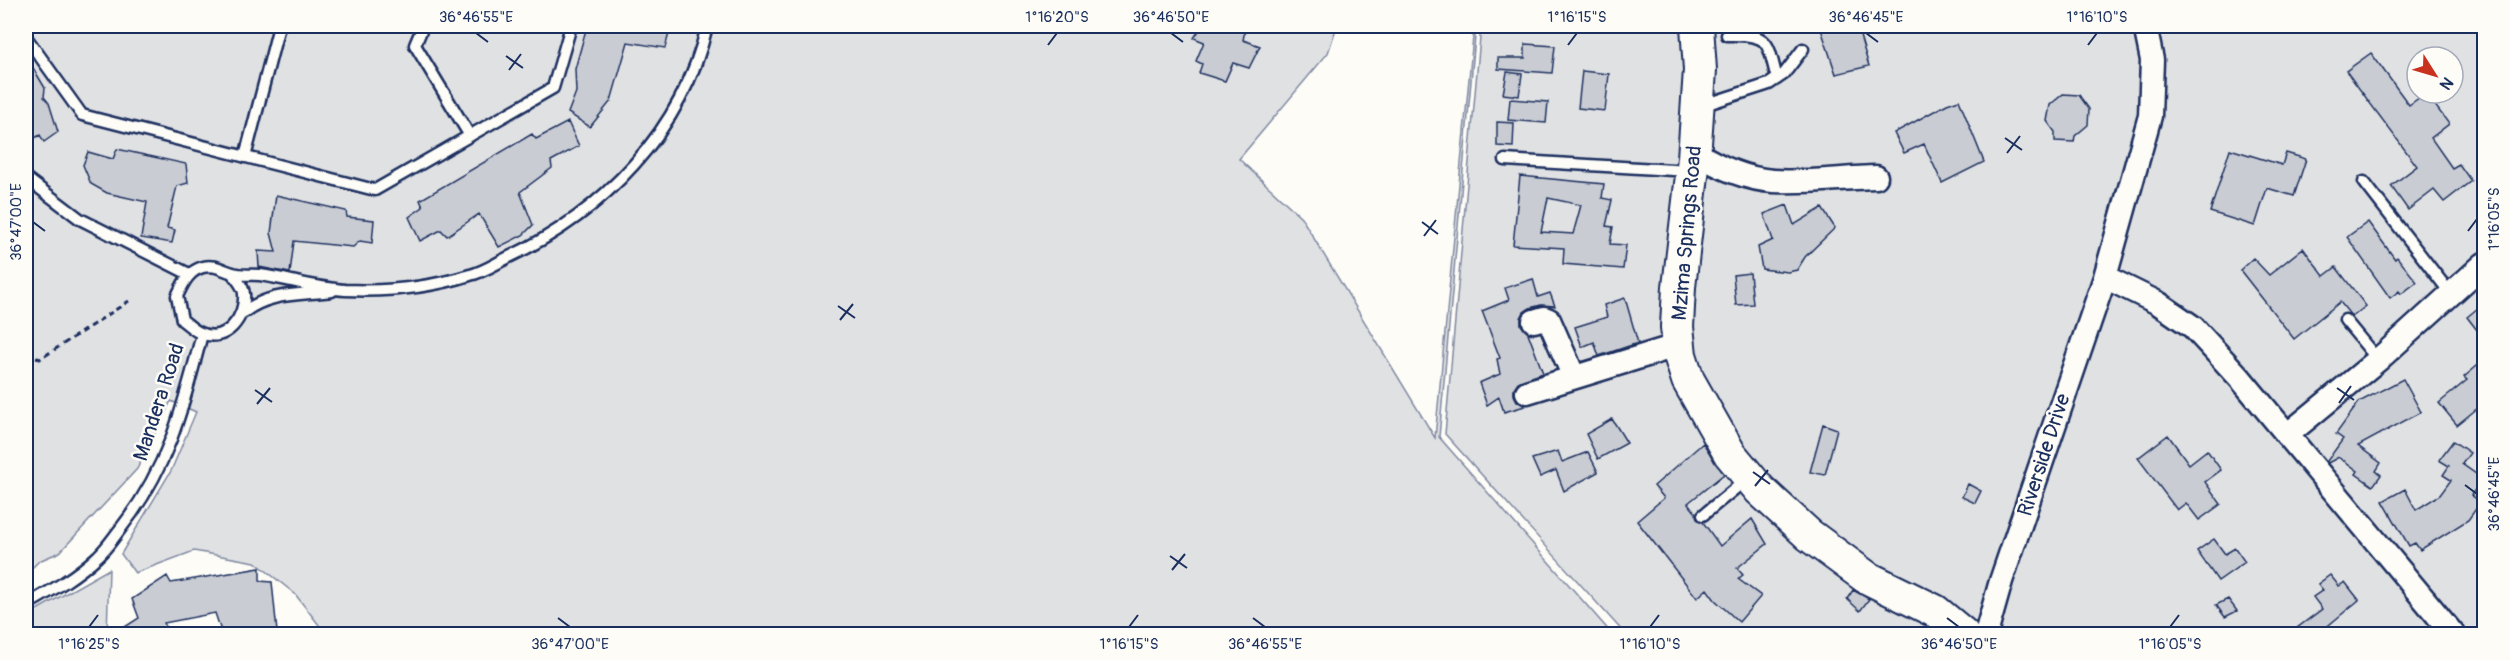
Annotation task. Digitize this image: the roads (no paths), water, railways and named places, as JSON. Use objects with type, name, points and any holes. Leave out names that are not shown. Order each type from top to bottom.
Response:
[{"type":"street","name":"Mzima Springs Road","points":[[1697,26],[1700,70],[1694,161],[1678,287],[1677,327],[1688,380],[1730,454],[1760,490],[1809,535],[1866,578],[1935,611],[1963,634]]},
{"type":"street","name":"Riverside Drive","points":[[1986,634],[2001,582],[2105,277],[2150,116],[2152,60],[2145,26]]},
{"type":"street","points":[[1694,161],[1713,163],[1734,172],[1772,181],[1876,177]]},
{"type":"street","points":[[2287,435],[2378,360],[2484,264]]},
{"type":"street","points":[[2105,277],[2158,303],[2193,327],[2287,435],[2453,634]]},
{"type":"street","points":[[1534,321],[1544,318],[1549,320],[1574,377]]},
{"type":"street","points":[[1527,392],[1679,345]]},
{"type":"lane","points":[[245,157],[279,26]]},
{"type":"lane","points":[[423,26],[415,45],[470,136]]},
{"type":"lane","points":[[26,38],[82,115],[375,190],[553,88],[571,26]]},
{"type":"lane","points":[[233,274],[258,275],[342,289],[382,291],[419,288],[472,275],[531,247],[573,219],[617,183],[648,149],[672,114],[691,74],[707,26]]},
{"type":"lane","points":[[1727,35],[1746,34],[1761,37],[1767,42],[1777,79]]},
{"type":"lane","points":[[1698,106],[1769,84],[1784,74],[1803,49]]},
{"type":"lane","points":[[1505,160],[1694,161]]},
{"type":"lane","points":[[26,177],[80,219],[189,274]]},
{"type":"lane","points":[[2364,182],[2451,294]]},
{"type":"lane","points":[[244,312],[244,291],[233,274],[219,266],[203,267],[189,274],[177,296],[182,320],[202,334],[219,334],[234,326],[244,312],[257,302],[278,296],[342,289]]},
{"type":"lane","points":[[2345,320],[2378,360]]},
{"type":"lane","name":"Mandera Road","points":[[26,604],[59,586],[100,555],[143,501],[160,469],[175,432],[202,334]]},
{"type":"lane","points":[[1703,515],[1749,477]]}]
